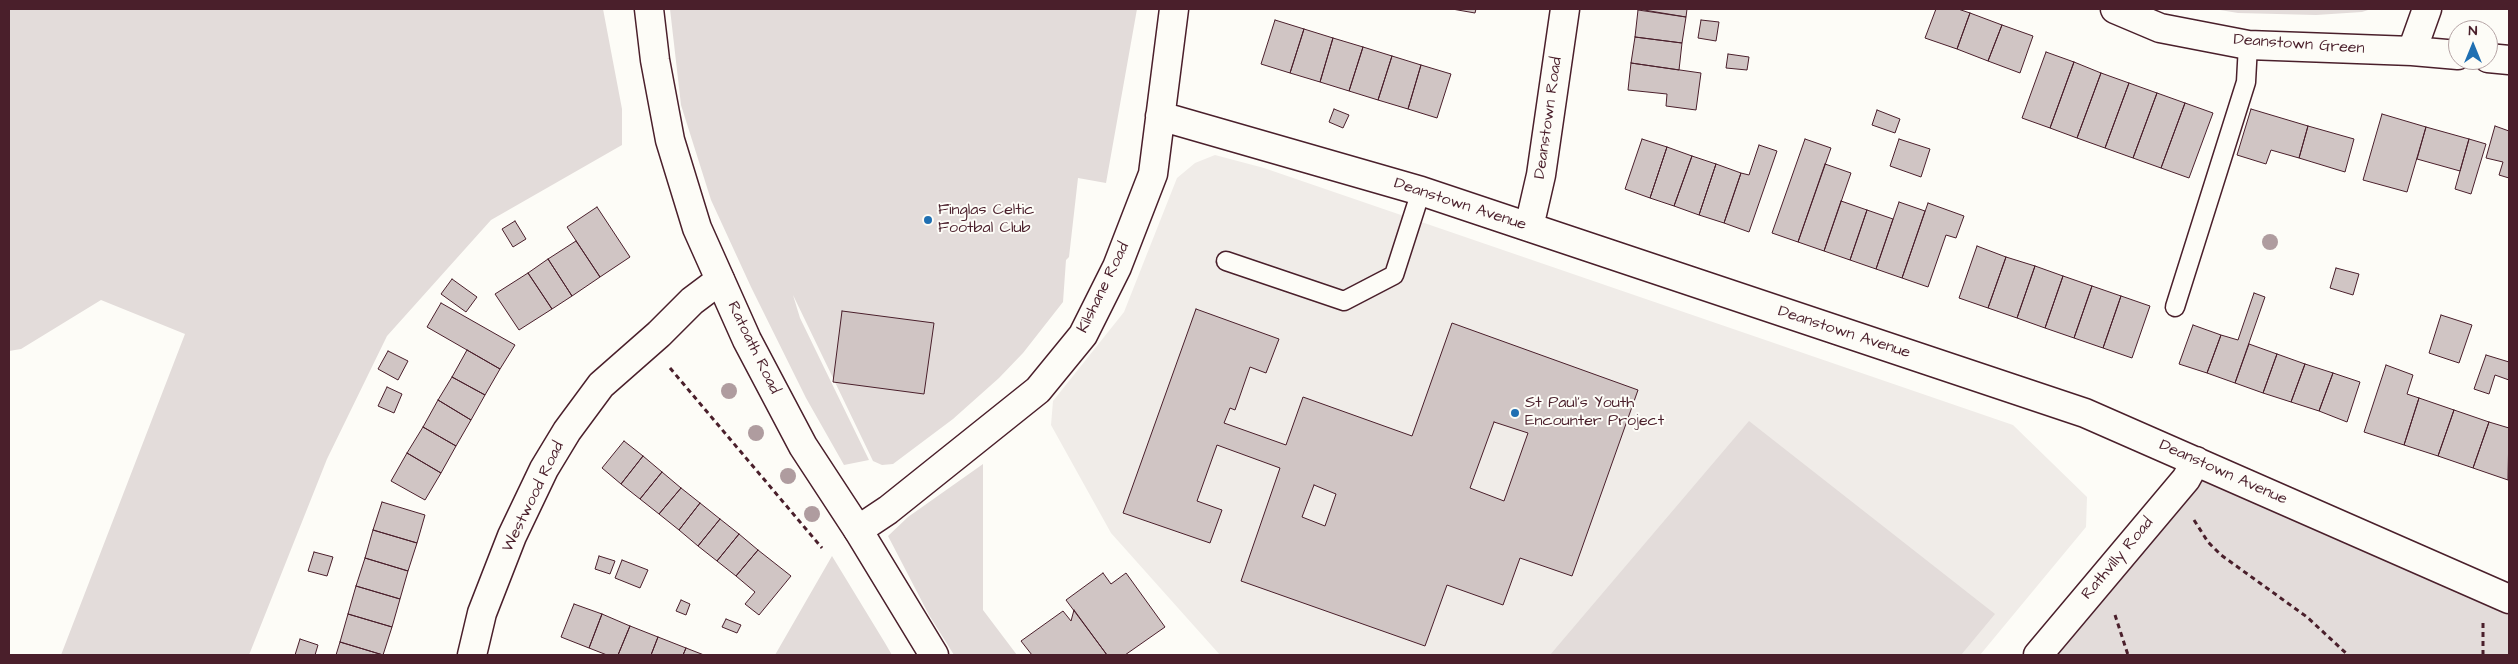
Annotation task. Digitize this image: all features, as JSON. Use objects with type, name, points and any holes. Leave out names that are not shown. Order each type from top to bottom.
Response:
[{"type":"street","name":"Ratoath Road","points":[[650,9],[655,60],[670,140],[697,228],[746,340],[803,446],[858,530],[934,655]]},
{"type":"street","name":"Kilshane Road","points":[[858,530],[888,510],[1038,390],[1083,335],[1118,267],[1153,174],[1174,9]]},
{"type":"street","name":"Deanstown Road","points":[[1529,227],[1542,176],[1565,9]]},
{"type":"street","name":"Deanstown Green","points":[[2115,9],[2160,28],[2248,45],[2448,54]]},
{"type":"street","points":[[2412,51],[2427,9]]},
{"type":"street","name":"Deanstown Avenue","points":[[1160,116],[1420,192],[2085,413],[2509,599]]},
{"type":"street","name":"Westwood Road","points":[[472,655],[482,613],[512,536],[544,469],[566,431],[601,385],[692,302],[720,280]]},
{"type":"street","name":"Rathvilly Road","points":[[2038,655],[2186,480],[2196,461]]},
{"type":"lane","points":[[2176,307],[2246,82],[2248,45]]},
{"type":"lane","points":[[1226,261],[1344,302],[1394,275],[1420,192]]},
{"type":"path","points":[[649,343],[822,548]]},
{"type":"path","points":[[2176,492],[2208,542],[2222,555],[2307,617],[2348,655]]},
{"type":"shaded area","points":[[9,9],[603,9],[622,109],[622,145],[491,220],[387,336],[327,459],[249,655],[61,655],[185,334],[101,300],[21,349],[9,351]]},
{"type":"shaded area","name":"Finglas Celtic Footbal Club","points":[[670,9],[1137,9],[1106,183],[1078,178],[1069,257],[1066,260],[1063,302],[1023,353],[999,378],[953,419],[893,464],[882,465],[873,461],[793,295],[800,318],[869,460],[844,465],[806,398],[751,287],[711,200],[681,105]]},
{"type":"shaded area","points":[[2214,9],[2371,9],[2362,12],[2316,15],[2238,13]]},
{"type":"shaded area","name":"St Paul's Youth Encounter Project","points":[[1215,155],[1264,168],[2013,425],[2087,497],[2086,527],[1980,655],[1220,655],[1111,533],[1051,425],[1053,401],[1124,312],[1177,178],[1195,163]]},
{"type":"shaded area","points":[[1749,421],[1995,614],[1961,655],[1550,655]]},
{"type":"shaded area","points":[[2196,463],[2509,600],[2509,655],[2039,655]]},
{"type":"shaded area","points":[[983,464],[983,610],[1017,655],[954,655],[929,615],[888,536],[908,517]]},
{"type":"shaded area","points":[[832,556],[885,643],[892,655],[775,655]]},
{"type":"building","points":[[1452,9],[1476,9],[1475,13]]},
{"type":"building","points":[[1638,9],[1687,9],[1686,17]]},
{"type":"building","points":[[1936,9],[1958,9],[1970,13],[1957,49],[1925,38]]},
{"type":"building","points":[[1638,10],[1686,17],[1682,43],[1635,37]]},
{"type":"building","points":[[1970,13],[2002,25],[1988,61],[1957,49]]},
{"type":"building","points":[[1275,20],[1304,29],[1290,73],[1261,64]]},
{"type":"building","points":[[1701,20],[1719,22],[1716,41],[1698,38]]},
{"type":"building","points":[[2002,25],[2033,36],[2020,73],[1988,61]]},
{"type":"building","points":[[1304,29],[1333,38],[1320,82],[1290,73]]},
{"type":"building","points":[[1635,37],[1682,43],[1679,70],[1631,63]]},
{"type":"building","points":[[1333,38],[1363,47],[1349,91],[1320,82]]},
{"type":"building","points":[[1363,47],[1392,56],[1378,100],[1349,91]]},
{"type":"building","points":[[2046,52],[2074,62],[2050,128],[2022,118]]},
{"type":"building","points":[[1728,54],[1749,57],[1747,70],[1726,68]]},
{"type":"building","points":[[1392,56],[1421,65],[1408,109],[1378,100]]},
{"type":"building","points":[[2074,62],[2101,73],[2077,138],[2050,128]]},
{"type":"building","points":[[1631,63],[1701,73],[1696,110],[1666,106],[1667,94],[1628,90]]},
{"type":"building","points":[[1421,65],[1451,74],[1437,118],[1408,109]]},
{"type":"building","points":[[2101,73],[2129,83],[2105,148],[2077,138]]},
{"type":"building","points":[[2129,83],[2157,93],[2133,158],[2105,148]]},
{"type":"building","points":[[2157,93],[2185,103],[2161,168],[2133,158]]},
{"type":"building","points":[[2185,103],[2213,113],[2189,178],[2161,168]]},
{"type":"building","points":[[1334,109],[1349,115],[1343,128],[1329,122]]},
{"type":"building","points":[[2251,109],[2308,126],[2299,158],[2271,150],[2266,164],[2237,155]]},
{"type":"building","points":[[1877,110],[1900,119],[1895,133],[1872,125]]},
{"type":"building","points":[[2382,114],[2426,127],[2407,192],[2363,180]]},
{"type":"building","points":[[2308,126],[2354,139],[2345,172],[2299,158]]},
{"type":"building","points":[[2495,126],[2509,131],[2509,178],[2499,175],[2503,162],[2486,158]]},
{"type":"building","points":[[2426,127],[2469,139],[2460,171],[2417,159]]},
{"type":"building","points":[[1642,139],[1667,147],[1650,198],[1625,189]]},
{"type":"building","points":[[1805,139],[1831,148],[1798,242],[1772,233]]},
{"type":"building","points":[[1899,139],[1930,149],[1921,177],[1890,166]]},
{"type":"building","points":[[2469,139],[2486,144],[2471,194],[2455,189]]},
{"type":"building","points":[[1759,145],[1777,151],[1749,232],[1724,223],[1741,173],[1749,175]]},
{"type":"building","points":[[1667,147],[1692,156],[1674,206],[1650,198]]},
{"type":"building","points":[[1692,156],[1716,164],[1699,215],[1674,206]]},
{"type":"building","points":[[1716,164],[1741,173],[1724,223],[1699,215]]},
{"type":"building","points":[[1825,164],[1851,173],[1824,251],[1798,242]]},
{"type":"building","points":[[1841,201],[1867,210],[1850,260],[1824,251]]},
{"type":"building","points":[[1899,202],[1925,211],[1902,278],[1876,269]]},
{"type":"building","points":[[1928,203],[1964,216],[1956,238],[1946,235],[1928,287],[1902,278]]},
{"type":"building","points":[[597,207],[630,257],[600,277],[567,227]]},
{"type":"building","points":[[1867,210],[1893,219],[1876,269],[1850,260]]},
{"type":"building","points":[[515,221],[526,239],[513,247],[502,229]]},
{"type":"building","points":[[576,241],[600,277],[572,296],[548,259]]},
{"type":"building","points":[[1977,246],[2006,257],[1988,308],[1959,298]]},
{"type":"building","points":[[2006,257],[2035,266],[2017,318],[1988,308]]},
{"type":"building","points":[[548,259],[572,296],[552,309],[528,273]]},
{"type":"building","points":[[2035,266],[2063,276],[2045,328],[2017,318]]},
{"type":"building","points":[[2336,268],[2359,274],[2353,295],[2330,288]]},
{"type":"building","points":[[528,273],[552,309],[519,330],[495,294]]},
{"type":"building","points":[[2063,276],[2092,286],[2074,338],[2045,328]]},
{"type":"building","points":[[452,279],[477,297],[466,312],[441,294]]},
{"type":"building","points":[[2092,286],[2121,296],[2103,348],[2074,338]]},
{"type":"building","points":[[2254,293],[2265,297],[2235,383],[2207,373],[2221,335],[2238,340]]},
{"type":"building","points":[[2121,296],[2150,306],[2132,358],[2103,348]]},
{"type":"building","points":[[441,303],[515,345],[500,369],[427,327]]},
{"type":"building","points":[[1196,309],[1279,339],[1266,373],[1250,367],[1235,410],[1230,408],[1224,423],[1286,445],[1303,397],[1412,436],[1452,323],[1638,390],[1572,576],[1520,558],[1503,605],[1447,585],[1425,646],[1241,581],[1280,468],[1217,445],[1197,501],[1222,510],[1210,543],[1123,513]],"holes":[[[1494,422],[1528,433],[1504,501],[1470,488]],[[1314,485],[1336,494],[1325,526],[1302,517]]]},
{"type":"building","points":[[842,311],[934,323],[924,394],[833,382]]},
{"type":"building","points":[[2441,315],[2472,325],[2459,363],[2429,353]]},
{"type":"building","points":[[2193,325],[2221,335],[2207,373],[2179,364]]},
{"type":"building","points":[[2249,344],[2277,354],[2263,393],[2235,383]]},
{"type":"building","points":[[467,350],[500,369],[485,395],[452,377]]},
{"type":"building","points":[[388,351],[408,361],[398,380],[378,369]]},
{"type":"building","points":[[2277,354],[2305,364],[2291,402],[2263,393]]},
{"type":"building","points":[[2486,355],[2509,362],[2509,380],[2495,375],[2489,394],[2474,389]]},
{"type":"building","points":[[2305,364],[2333,373],[2319,411],[2291,402]]},
{"type":"building","points":[[2386,365],[2413,375],[2407,394],[2419,398],[2404,445],[2364,432]]},
{"type":"building","points":[[2333,373],[2360,382],[2347,422],[2319,411]]},
{"type":"building","points":[[452,377],[485,395],[471,420],[438,400]]},
{"type":"building","points":[[387,387],[402,394],[394,413],[378,406]]},
{"type":"building","points":[[2419,398],[2454,410],[2438,456],[2404,445]]},
{"type":"building","points":[[438,400],[471,420],[456,446],[423,427]]},
{"type":"building","points":[[2454,410],[2489,422],[2473,468],[2438,456]]},
{"type":"building","points":[[2489,422],[2509,428],[2508,480],[2473,468]]},
{"type":"building","points":[[423,427],[456,446],[441,473],[407,453]]},
{"type":"building","points":[[624,441],[643,456],[621,484],[602,468]]},
{"type":"building","points":[[407,453],[441,473],[425,500],[391,481]]},
{"type":"building","points":[[643,456],[662,472],[640,499],[621,484]]},
{"type":"building","points":[[662,472],[681,488],[659,514],[640,499]]},
{"type":"building","points":[[681,488],[700,503],[679,530],[659,514]]},
{"type":"building","points":[[382,502],[425,515],[417,543],[373,530]]},
{"type":"building","points":[[700,503],[720,519],[698,546],[679,530]]},
{"type":"building","points":[[720,519],[739,534],[717,561],[698,546]]},
{"type":"building","points":[[373,530],[417,543],[408,571],[365,558]]},
{"type":"building","points":[[739,534],[758,550],[736,576],[717,561]]},
{"type":"building","points":[[758,550],[791,576],[759,615],[745,604],[755,592],[736,576]]},
{"type":"building","points":[[314,552],[333,557],[327,576],[308,571]]},
{"type":"building","points":[[599,556],[615,561],[610,574],[595,569]]},
{"type":"building","points":[[365,558],[408,571],[400,599],[356,586]]},
{"type":"building","points":[[622,560],[648,570],[640,588],[615,578]]},
{"type":"building","points":[[1103,573],[1111,584],[1126,573],[1165,627],[1125,655],[1107,655],[1066,600]]},
{"type":"building","points":[[356,586],[400,599],[392,627],[348,614]]},
{"type":"building","points":[[681,600],[690,604],[686,615],[676,611]]},
{"type":"building","points":[[574,604],[602,614],[589,648],[561,637]]},
{"type":"building","points":[[1074,610],[1107,655],[1032,655],[1021,641],[1063,611],[1071,621]]},
{"type":"building","points":[[348,614],[392,627],[383,655],[340,642]]},
{"type":"building","points":[[602,614],[630,626],[618,655],[607,655],[589,648]]},
{"type":"building","points":[[726,619],[741,625],[737,633],[722,627]]},
{"type":"building","points":[[630,626],[658,637],[651,655],[618,655]]},
{"type":"building","points":[[658,637],[686,648],[683,655],[651,655]]},
{"type":"building","points":[[300,639],[318,645],[315,655],[295,655]]},
{"type":"building","points":[[340,642],[383,655],[336,655]]},
{"type":"building","points":[[686,648],[704,655],[683,655]]},
{"type":"place","name":"Finglas Celtic Footbal Club","points":[[928,220]]},
{"type":"place","name":"St Paul's Youth Encounter Project","points":[[1515,413]]}]
